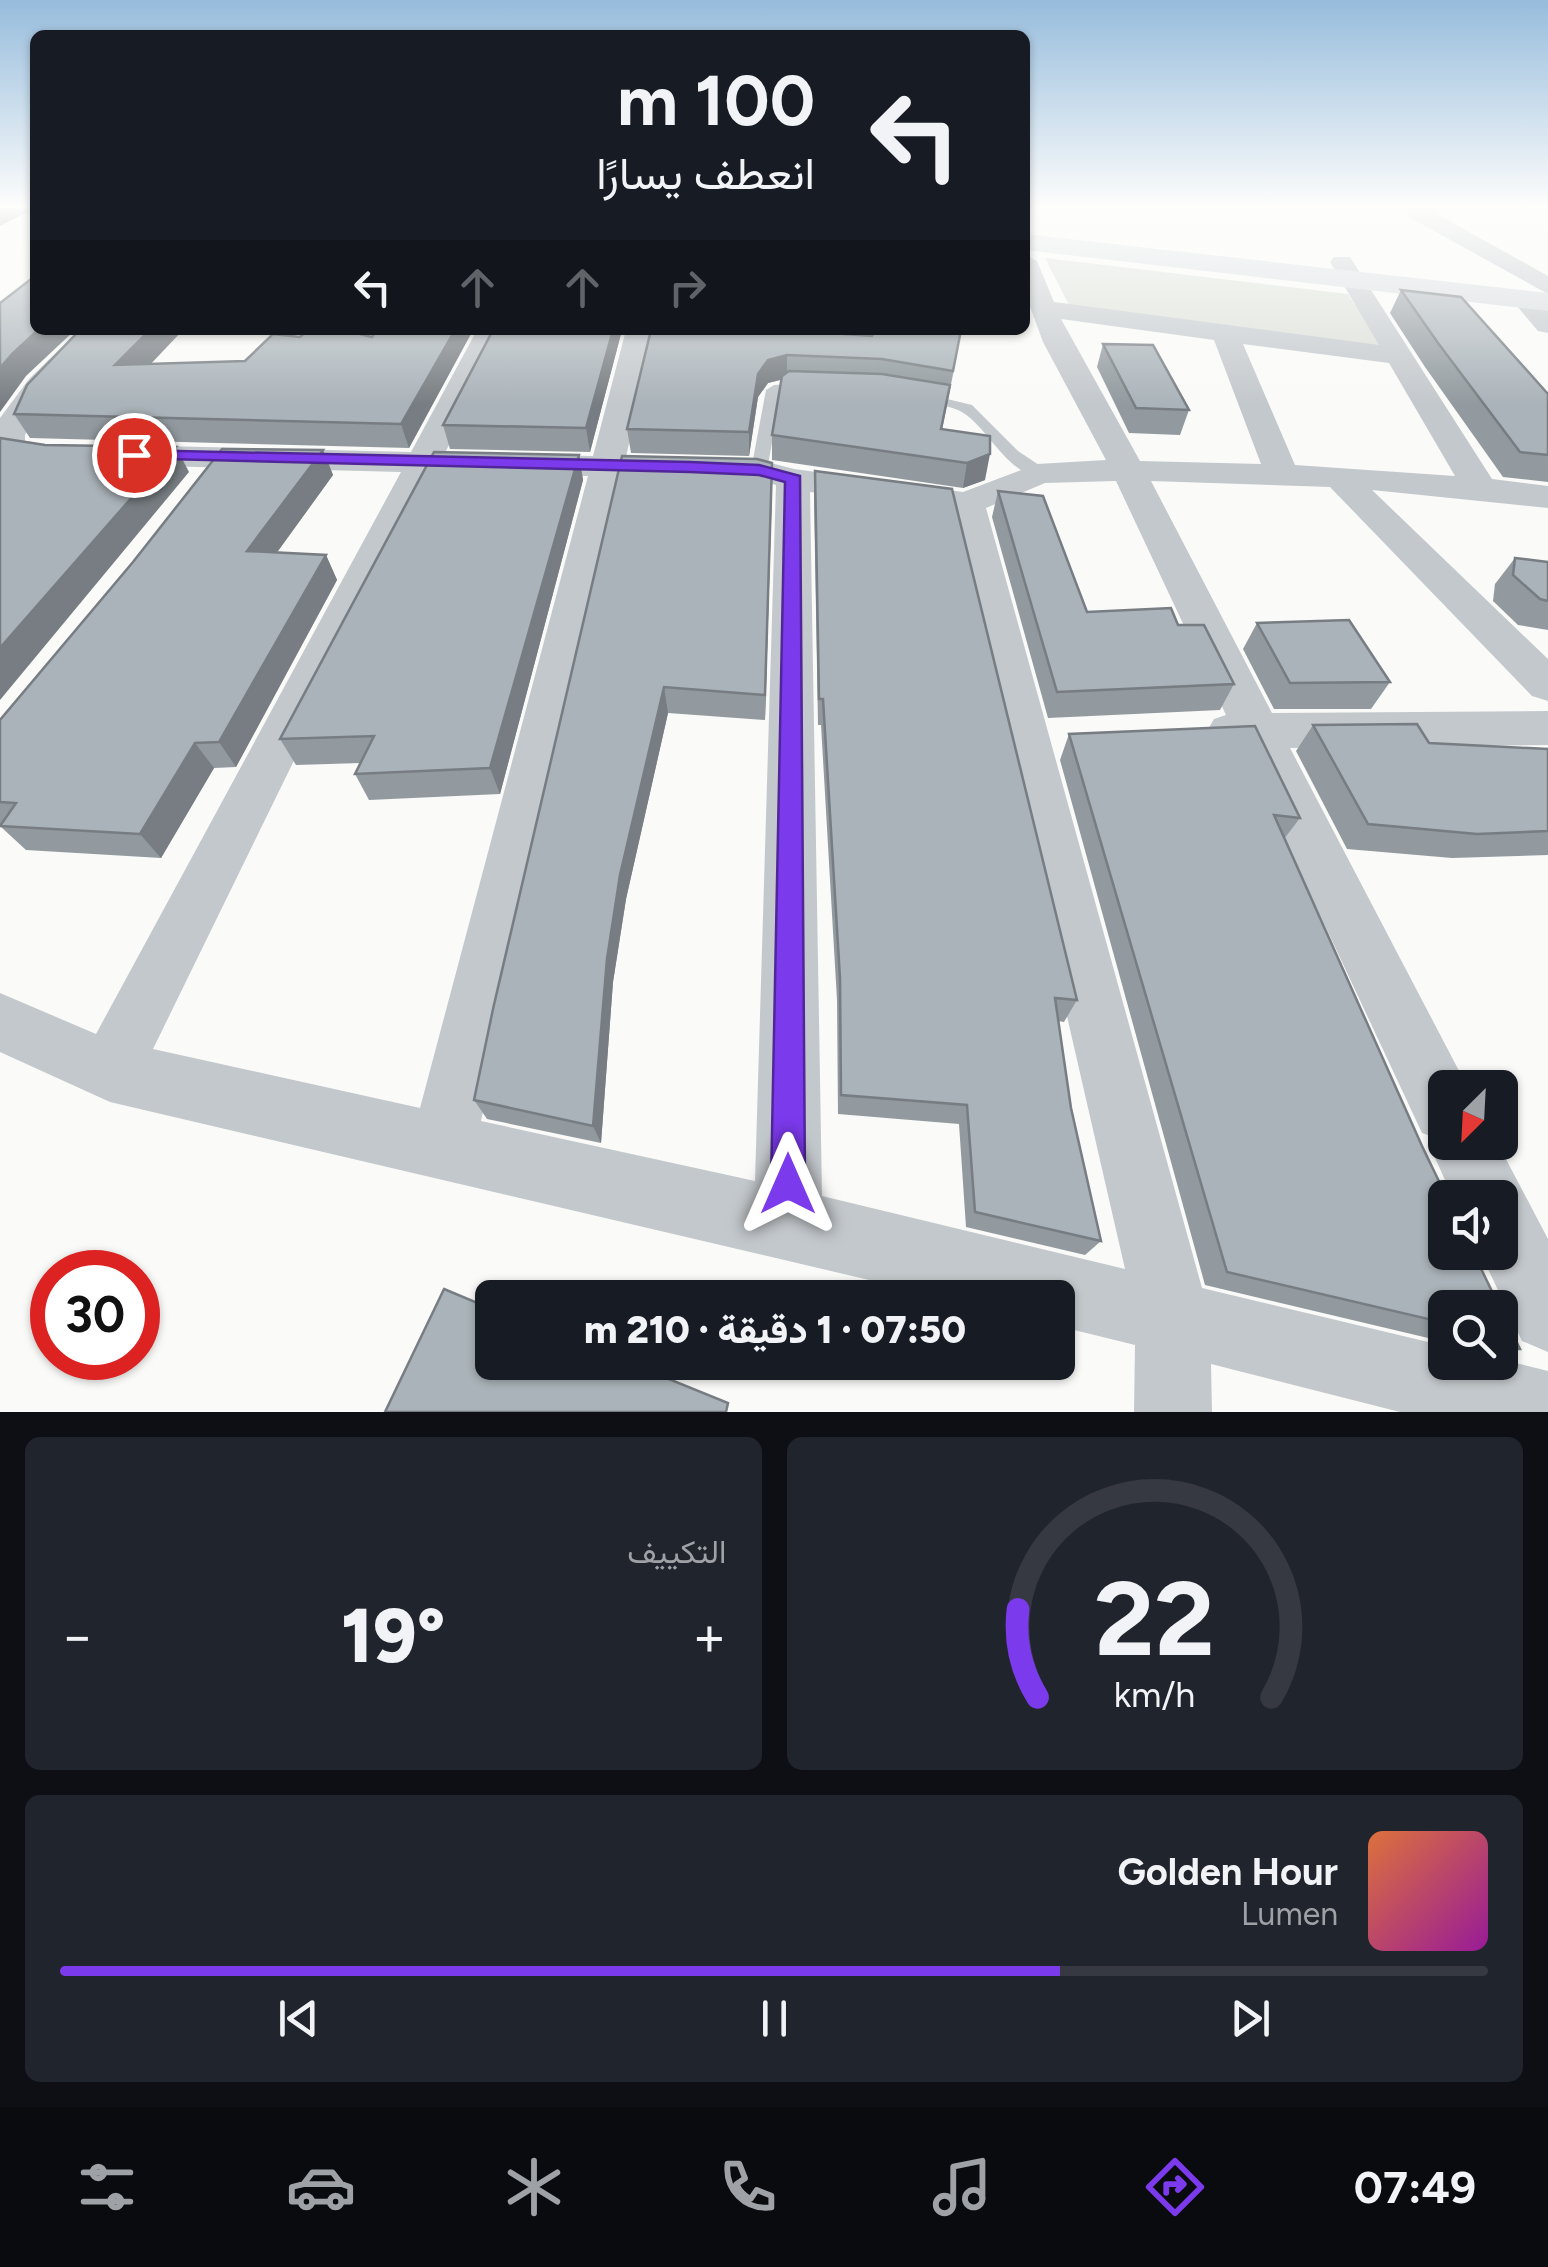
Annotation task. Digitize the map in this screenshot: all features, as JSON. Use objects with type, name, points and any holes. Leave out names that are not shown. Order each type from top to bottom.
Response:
[{"type":"main road","points":[[1373,274],[1542,293]]},
{"type":"street","points":[[1030,274],[1058,342],[1129,472],[1428,1076]]},
{"type":"street","points":[[1349,274],[1480,488]]},
{"type":"street","points":[[1513,274],[1542,293],[1548,326]]},
{"type":"street","points":[[1045,309],[1399,356]]},
{"type":"street","points":[[1225,333],[1283,476]]},
{"type":"street","points":[[90,335],[22,406],[8,428],[9,449],[62,455],[610,464],[776,475],[967,503],[1043,472],[1283,476],[1480,488],[1548,498]]},
{"type":"street","points":[[110,1071],[490,335]]},
{"type":"street","points":[[443,1146],[639,335]]},
{"type":"street","points":[[190,501],[224,456]]},
{"type":"street","points":[[776,475],[788,1223]]},
{"type":"street","points":[[1341,479],[1548,685]]},
{"type":"street","points":[[967,503],[1046,739],[1173,1318],[1173,1412]]},
{"type":"street","points":[[1180,733],[1548,728]]},
{"type":"street","points":[[0,1022],[110,1071],[788,1223],[1548,1410]]},
{"type":"street","points":[[1518,1255],[1548,1314]]},
{"type":"lane","points":[[776,475],[774,390],[787,386],[830,388]]},
{"type":"lane","points":[[897,394],[967,408],[1004,449],[1043,472]]},
{"type":"shaded area","points":[[1053,274],[1179,274],[1348,294],[1384,349],[1069,305]]},
{"type":"building","points":[[30,280],[33,335],[0,368],[0,303]]},
{"type":"building","points":[[1401,290],[1461,297],[1548,394],[1548,455],[1520,452]]},
{"type":"building","points":[[75,335],[145,335],[115,365],[245,361],[272,335],[452,335],[401,424],[14,414],[27,385]]},
{"type":"building","points":[[490,335],[612,335],[586,428],[443,425]]},
{"type":"building","points":[[650,335],[960,335],[953,371],[882,359],[787,355],[768,360],[758,374],[749,432],[627,429]]},
{"type":"building","points":[[1103,344],[1153,345],[1189,410],[1136,408]]},
{"type":"building","points":[[789,371],[882,374],[950,385],[941,429],[990,436],[990,454],[967,463],[772,435],[782,376]]},
{"type":"building","points":[[0,438],[45,445],[176,447],[0,648]]},
{"type":"building","points":[[222,449],[323,450],[247,551],[326,555],[219,742],[195,743],[140,834],[0,826],[16,803],[0,802],[0,720]]},
{"type":"building","points":[[434,452],[579,455],[490,768],[355,774],[374,736],[280,739]]},
{"type":"building","points":[[622,456],[757,459],[772,463],[765,695],[664,687],[620,875],[607,959],[593,1126],[474,1100]]},
{"type":"building","points":[[815,471],[952,489],[1077,1000],[1055,998],[1071,1108],[1101,1241],[975,1212],[967,1105],[841,1095],[840,978],[823,699],[819,699]]},
{"type":"building","points":[[998,491],[1043,496],[1087,612],[1171,608],[1178,625],[1204,625],[1234,684],[1057,692]]},
{"type":"building","points":[[1515,558],[1548,562],[1548,601],[1540,599],[1513,575]]},
{"type":"building","points":[[1349,620],[1390,682],[1290,683],[1257,623]]},
{"type":"building","points":[[1417,724],[1429,743],[1548,749],[1548,831],[1477,834],[1368,824],[1313,725]]},
{"type":"building","points":[[1255,726],[1300,818],[1274,815],[1438,1180],[1428,1180],[1428,1270],[1482,1270],[1491,1290],[1428,1290],[1428,1319],[1227,1272],[1069,734]]},
{"type":"building","points":[[444,1289],[475,1302],[475,1380],[671,1380],[728,1403],[726,1412],[385,1412]]},
{"type":"route","points":[[134,455],[690,467],[759,470],[794,479],[788,1184]]}]
